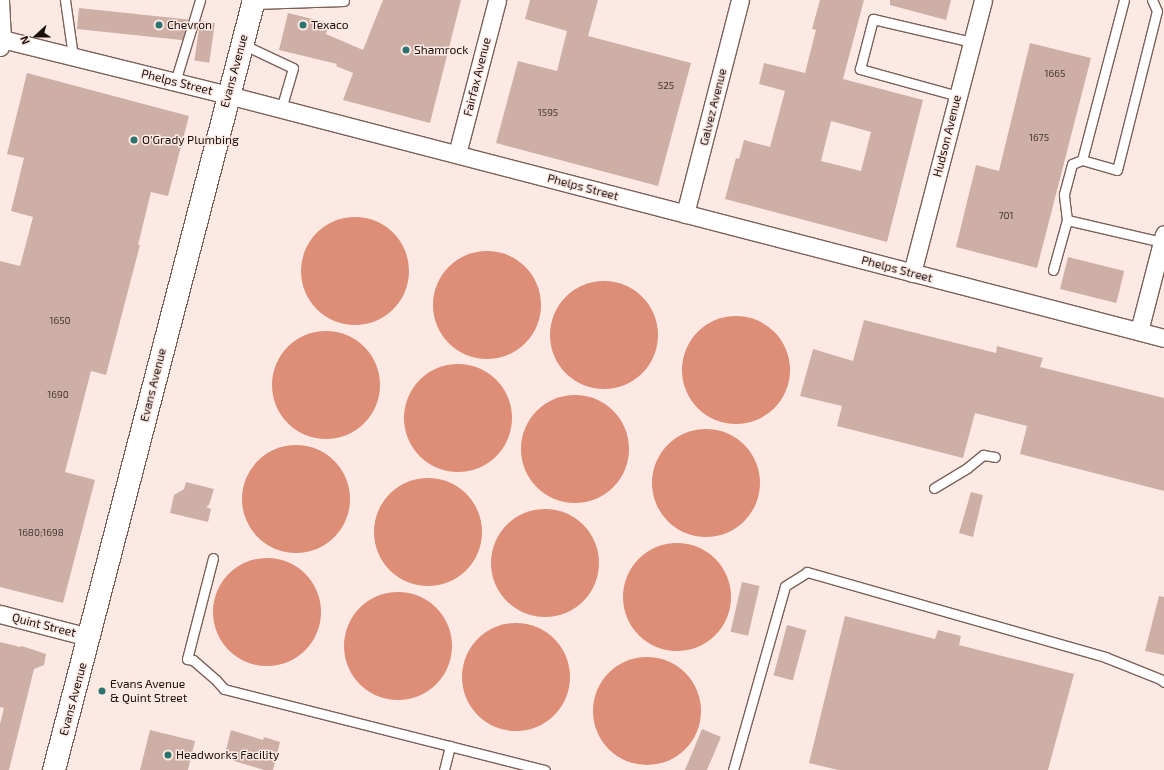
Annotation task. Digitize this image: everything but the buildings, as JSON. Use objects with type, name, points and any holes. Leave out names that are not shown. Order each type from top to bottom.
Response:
[{"type":"main road","name":"Evans Avenue","points":[[54,770],[253,2]]},
{"type":"street","points":[[0,0],[1,42]]},
{"type":"street","name":"Fairfax Avenue","points":[[457,154],[496,0]]},
{"type":"street","name":"Galvez Avenue","points":[[685,214],[740,0]]},
{"type":"street","name":"Hudson Avenue","points":[[912,273],[983,0]]},
{"type":"street","name":"Phelps Street","points":[[1,42],[73,56],[228,95],[1164,338]]},
{"type":"street","points":[[1139,331],[1163,238]]},
{"type":"street","name":"Quint Street","points":[[0,614],[89,637]]},
{"type":"lane","points":[[65,0],[73,56]]},
{"type":"lane","points":[[175,82],[200,0]]},
{"type":"lane","points":[[1082,160],[1124,0]]},
{"type":"lane","points":[[1053,270],[1067,220],[1064,194],[1072,164],[1082,160],[1117,170],[1157,11],[1152,0]]},
{"type":"lane","points":[[253,2],[344,1]]},
{"type":"lane","points":[[958,96],[860,69],[873,19],[972,42]]},
{"type":"lane","points":[[242,44],[293,68],[281,109]]},
{"type":"lane","points":[[1067,220],[1163,238]]},
{"type":"lane","points":[[934,488],[967,468],[983,455],[995,457]]},
{"type":"lane","points":[[213,558],[187,660],[193,660],[224,689],[545,770]]},
{"type":"lane","points":[[733,770],[785,586],[807,572],[1105,657],[1163,680]]},
{"type":"lane","points":[[444,770],[450,746]]},
{"type":"shaded area","points":[[355,217],[376,221],[393,233],[405,250],[409,271],[405,292],[393,309],[376,321],[355,325],[334,321],[317,309],[305,292],[301,271],[305,250],[317,233],[334,221]]},
{"type":"shaded area","points":[[487,251],[508,255],[525,267],[537,284],[541,305],[537,326],[525,343],[508,355],[487,359],[466,355],[449,343],[437,326],[433,305],[437,284],[449,267],[466,255]]},
{"type":"shaded area","points":[[604,281],[625,285],[642,297],[654,314],[658,335],[654,356],[642,373],[625,385],[604,389],[583,385],[566,373],[554,356],[550,335],[554,314],[566,297],[583,285]]},
{"type":"shaded area","points":[[736,316],[757,320],[774,332],[786,349],[790,370],[786,391],[774,408],[757,420],[736,424],[715,420],[698,408],[686,391],[682,370],[686,349],[698,332],[715,320]]},
{"type":"shaded area","points":[[326,331],[347,335],[364,347],[376,364],[380,385],[376,406],[364,423],[347,435],[326,439],[305,435],[288,423],[276,406],[272,385],[276,364],[288,347],[305,335]]},
{"type":"shaded area","points":[[458,364],[479,368],[496,380],[508,397],[512,418],[508,439],[496,456],[479,468],[458,472],[437,468],[420,456],[408,439],[404,418],[408,397],[420,380],[437,368]]},
{"type":"shaded area","points":[[575,395],[596,399],[613,411],[625,428],[629,449],[625,470],[613,487],[596,499],[575,503],[554,499],[537,487],[525,470],[521,449],[525,428],[537,411],[554,399]]},
{"type":"shaded area","points":[[706,429],[727,433],[744,445],[756,462],[760,483],[756,504],[744,521],[727,533],[706,537],[685,533],[668,521],[656,504],[652,483],[656,462],[668,445],[685,433]]},
{"type":"shaded area","points":[[296,445],[317,449],[334,461],[346,478],[350,499],[346,520],[334,537],[317,549],[296,553],[275,549],[258,537],[246,520],[242,499],[246,478],[258,461],[275,449]]},
{"type":"shaded area","points":[[428,478],[449,482],[466,494],[478,511],[482,532],[478,553],[466,570],[449,582],[428,586],[407,582],[390,570],[378,553],[374,532],[378,511],[390,494],[407,482]]},
{"type":"shaded area","points":[[545,509],[566,513],[583,525],[595,542],[599,563],[595,584],[583,601],[566,613],[545,617],[524,613],[507,601],[495,584],[491,563],[495,542],[507,525],[524,513]]},
{"type":"shaded area","points":[[677,543],[698,547],[715,559],[727,576],[731,597],[727,618],[715,635],[698,647],[677,651],[656,647],[639,635],[627,618],[623,597],[627,576],[639,559],[656,547]]},
{"type":"shaded area","points":[[267,558],[288,562],[305,574],[317,591],[321,612],[317,633],[305,650],[288,662],[267,666],[246,662],[229,650],[217,633],[213,612],[217,591],[229,574],[246,562]]},
{"type":"shaded area","points":[[398,592],[419,596],[436,608],[448,625],[452,646],[448,667],[436,684],[419,696],[398,700],[377,696],[360,684],[348,667],[344,646],[348,625],[360,608],[377,596]]},
{"type":"shaded area","points":[[516,623],[537,627],[554,639],[566,656],[570,677],[566,698],[554,715],[537,727],[516,731],[495,727],[478,715],[466,698],[462,677],[466,656],[478,639],[495,627]]},
{"type":"shaded area","points":[[647,657],[668,661],[685,673],[697,690],[701,711],[697,732],[685,749],[668,761],[647,765],[626,761],[609,749],[597,732],[593,711],[597,690],[609,673],[626,661]]},
{"type":"place","name":"Chevron","points":[[159,25]]},
{"type":"place","name":"Texaco","points":[[303,25]]},
{"type":"place","name":"Shamrock","points":[[406,50]]},
{"type":"place","name":"O'Grady Plumbing","points":[[134,140]]},
{"type":"place","name":"Evans Avenue & Quint Street","points":[[102,691]]},
{"type":"place","name":"Headworks Facility","points":[[168,755]]}]
